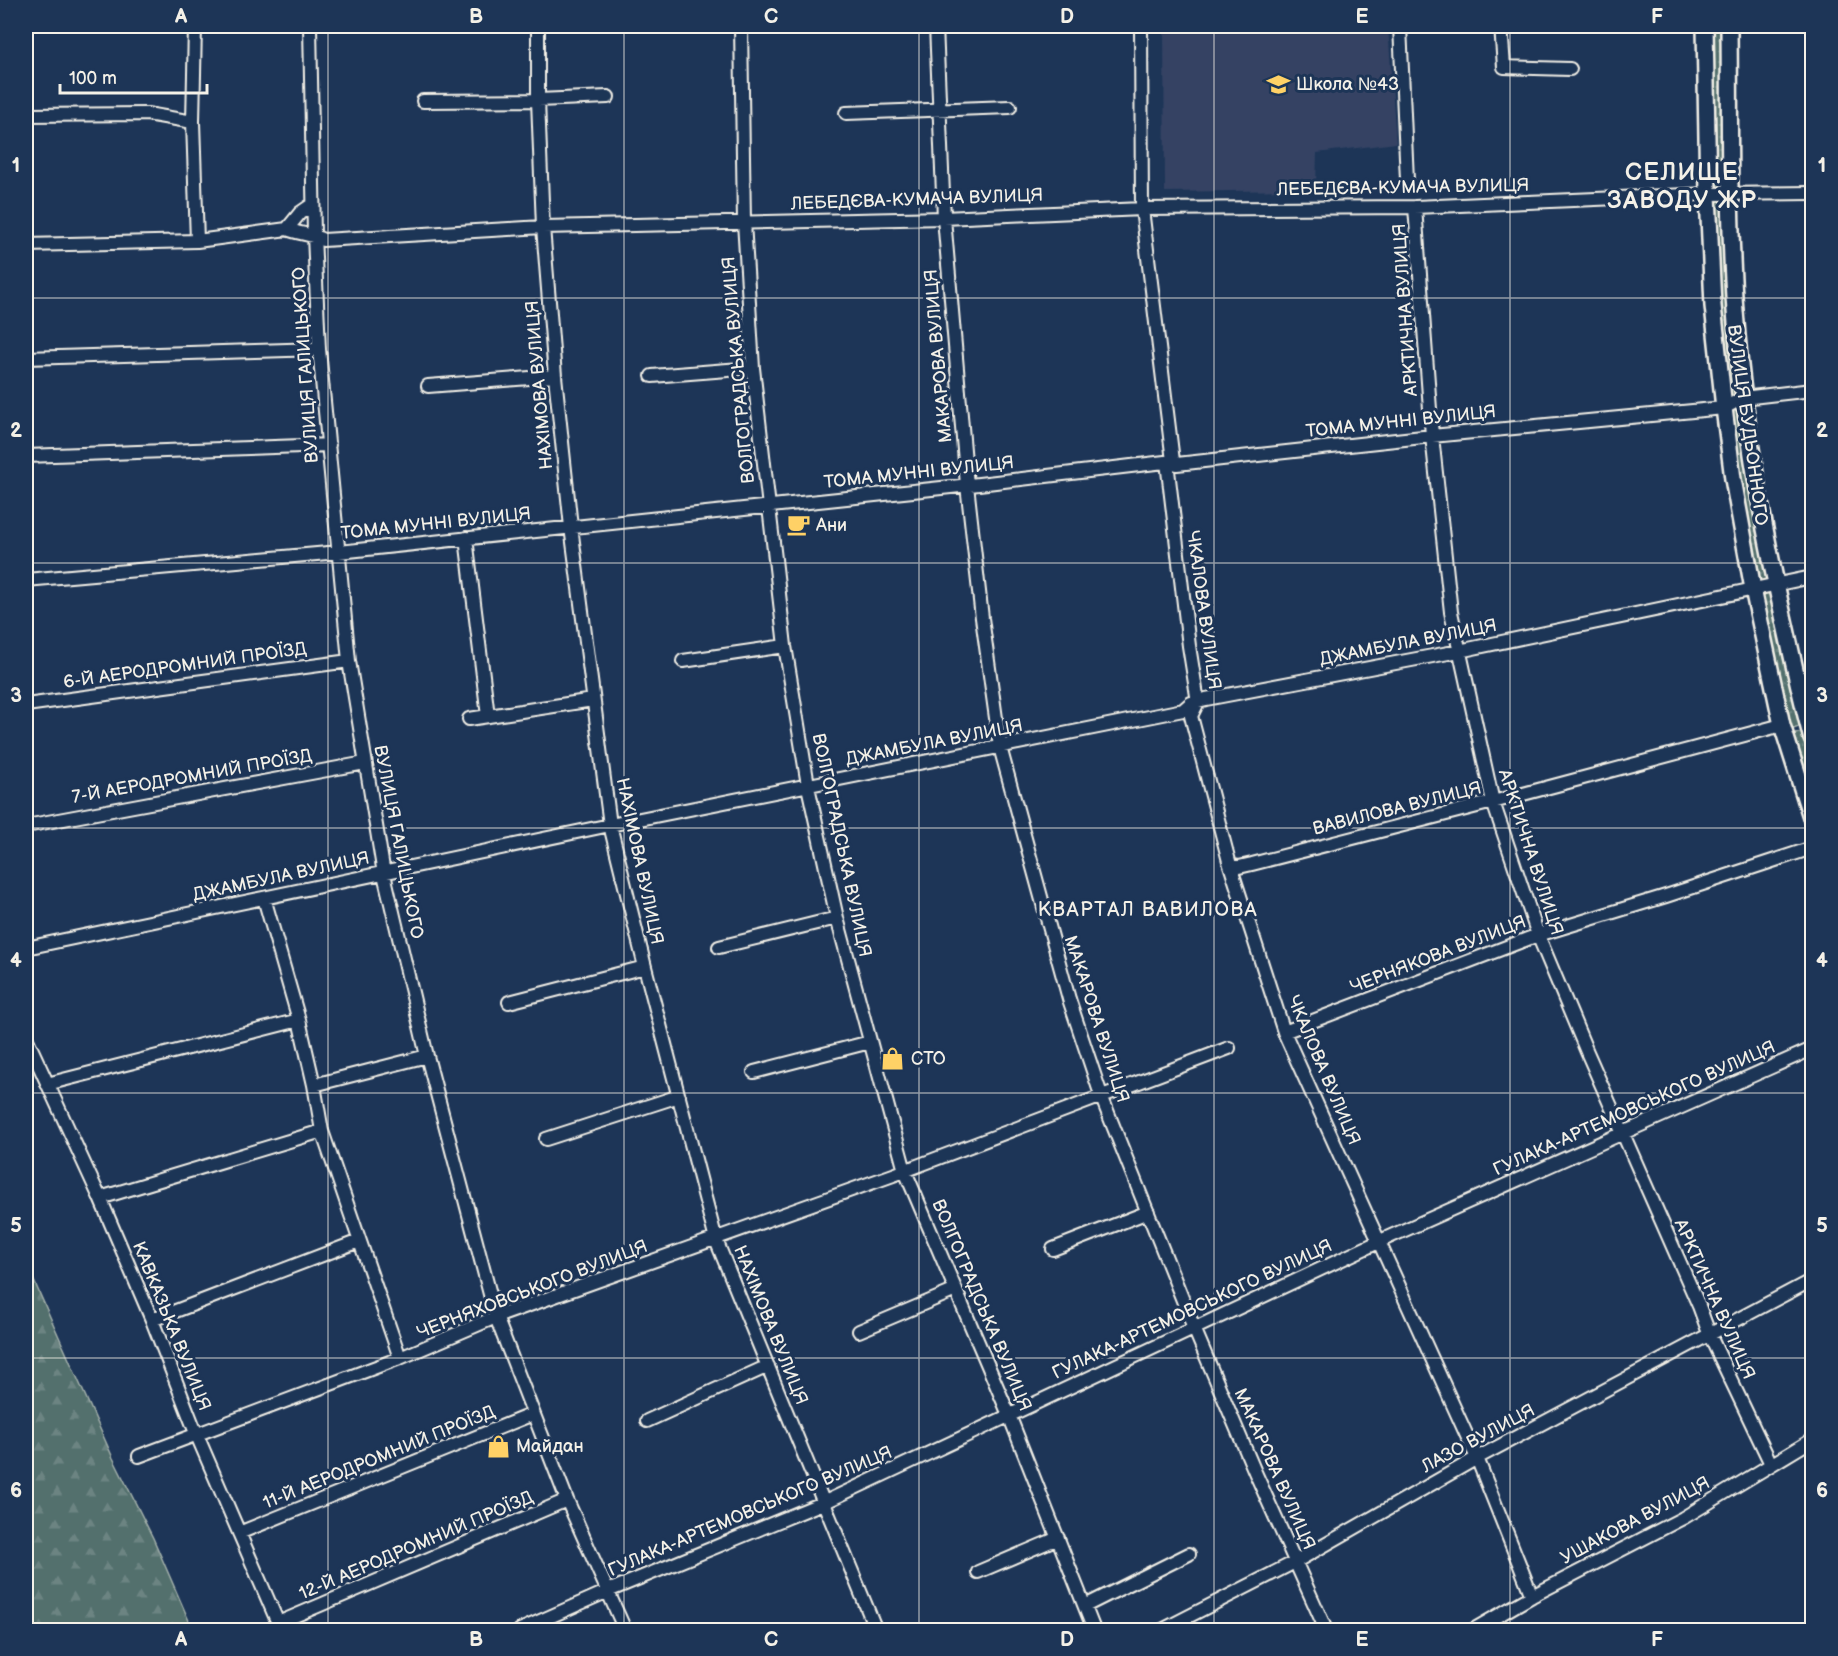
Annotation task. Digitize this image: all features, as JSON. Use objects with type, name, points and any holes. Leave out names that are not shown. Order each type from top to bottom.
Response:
[{"type":"main road","name":"ВУЛИЦЯ БУДЬОННОГО","points":[[1706,26],[1708,194],[1713,306],[1733,479],[1782,725],[1812,820]]},
{"type":"main road","name":"ВУЛИЦЯ БУДЬОННОГО","points":[[1730,26],[1731,194],[1735,309],[1743,398],[1754,475],[1776,585],[1809,716],[1812,739]]},
{"type":"street","points":[[195,26],[193,122],[197,241]]},
{"type":"street","name":"ВУЛИЦЯ ГАЛИЦЬКОГО","points":[[310,26],[313,204],[319,348],[349,661],[384,874],[427,1056],[496,1317],[567,1500],[626,1630]]},
{"type":"street","name":"НАХІМОВА ВУЛИЦЯ","points":[[538,26],[538,100],[543,226],[555,376],[571,526],[610,825],[716,1240],[876,1630]]},
{"type":"street","name":"ВОЛГОГРАДСЬКА ВУЛИЦЯ","points":[[741,26],[744,222],[753,368],[785,646],[808,786],[837,918],[904,1171],[1010,1415],[1094,1630]]},
{"type":"street","name":"МАКАРОВА ВУЛИЦЯ","points":[[936,26],[944,218],[967,485],[1000,747],[1068,999],[1102,1098],[1194,1328],[1326,1630]]},
{"type":"street","name":"ЧКАЛОВА ВУЛИЦЯ","points":[[1141,26],[1142,209],[1189,646],[1198,702],[1191,716],[1230,865],[1284,1032],[1477,1458],[1532,1596]]},
{"type":"street","points":[[1400,26],[1407,180]]},
{"type":"street","points":[[1501,26],[1504,66],[1570,69]]},
{"type":"street","points":[[423,101],[608,97]]},
{"type":"street","points":[[846,113],[1010,107]]},
{"type":"street","points":[[26,115],[147,114],[193,122]]},
{"type":"street","name":"ЛЕБЕДЄВА-КУМАЧА ВУЛИЦЯ","points":[[26,244],[197,241],[287,229],[300,234],[314,235],[323,240],[543,226],[944,218],[1142,209],[1415,207],[1708,194],[1812,193]]},
{"type":"street","points":[[287,229],[300,213],[313,204]]},
{"type":"street","name":"АРКТИЧНА ВУЛИЦЯ","points":[[1415,207],[1432,436],[1451,612],[1493,802],[1538,935],[1710,1336],[1771,1464]]},
{"type":"street","points":[[26,358],[319,348]]},
{"type":"street","points":[[652,375],[753,368]]},
{"type":"street","points":[[428,386],[555,376]]},
{"type":"street","name":"ТОМА МУННІ ВУЛИЦЯ","points":[[26,580],[339,552],[1170,462],[1177,464],[1432,436],[1724,408],[1743,398],[1812,390]]},
{"type":"street","points":[[26,456],[329,445]]},
{"type":"street","points":[[466,538],[488,716]]},
{"type":"street","name":"ДЖАМБУЛА ВУЛИЦЯ","points":[[26,948],[610,825],[1183,710],[1191,704],[1206,699],[1459,651],[1812,577]]},
{"type":"street","points":[[682,661],[785,646]]},
{"type":"street","name":"6-Й АЕРОДРОМНИЙ ПРОЇЗД","points":[[26,705],[349,661]]},
{"type":"street","points":[[469,719],[593,700]]},
{"type":"street","name":"ВАВИЛОВА ВУЛИЦЯ","points":[[1230,865],[1239,867],[1782,725]]},
{"type":"street","name":"7-Й АЕРОДРОМНИЙ ПРОЇЗД","points":[[26,826],[365,763]]},
{"type":"street","name":"ЧЕРНЯКОВА ВУЛИЦЯ","points":[[1284,1032],[1538,935],[1812,848]]},
{"type":"street","points":[[264,898],[299,1020],[322,1131],[400,1358]]},
{"type":"street","points":[[719,947],[837,918]]},
{"type":"street","points":[[509,1002],[645,968]]},
{"type":"street","points":[[47,1084],[299,1020]]},
{"type":"street","name":"КАВКАЗЬКА ВУЛИЦЯ","points":[[26,1037],[100,1198],[152,1320],[196,1433],[279,1627]]},
{"type":"street","points":[[754,1072],[870,1042]]},
{"type":"street","points":[[904,1171],[1102,1098],[1229,1048]]},
{"type":"street","name":"ГУЛАКА-АРТЕМОВСЬКОГО ВУЛИЦЯ","points":[[520,1630],[608,1591],[825,1502],[1380,1241],[1812,1049]]},
{"type":"street","points":[[314,1085],[427,1056]]},
{"type":"street","points":[[546,1139],[680,1096]]},
{"type":"street","points":[[100,1198],[322,1131]]},
{"type":"street","name":"ЧЕРНЯХОВСЬКОГО ВУЛИЦЯ","points":[[139,1456],[400,1358],[496,1317],[904,1171]]},
{"type":"street","points":[[1053,1249],[1148,1212]]},
{"type":"street","points":[[152,1320],[360,1241]]},
{"type":"street","name":"ЛАЗО ВУЛИЦЯ","points":[[1162,1630],[1295,1562],[1477,1458],[1812,1280]]},
{"type":"street","points":[[859,1330],[956,1290]]},
{"type":"street","points":[[646,1420],[768,1366]]},
{"type":"street","name":"11-Й АЕРОДРОМНИЙ ПРОЇЗД","points":[[239,1533],[533,1414]]},
{"type":"street","name":"УШАКОВА ВУЛИЦЯ","points":[[1473,1630],[1532,1596],[1683,1518],[1812,1440]]},
{"type":"street","name":"12-Й АЕРОДРОМНИЙ ПРОЇЗД","points":[[279,1627],[567,1500]]},
{"type":"street","points":[[978,1572],[1058,1538]]},
{"type":"street","points":[[1085,1606],[1189,1554]]},
{"type":"shaded area","name":"Школа №43","points":[[1164,26],[1388,26],[1396,143],[1317,153],[1316,185],[1304,190],[1165,192]]},
{"type":"green space","points":[[1711,26],[1723,26],[1724,181],[1719,186],[1713,183]]},
{"type":"green space","points":[[1716,200],[1724,202],[1737,395],[1729,400],[1720,318],[1714,203]]},
{"type":"green space","points":[[1739,406],[1748,476],[1768,583],[1757,585],[1738,477],[1730,410]]},
{"type":"green space","points":[[1769,590],[1779,642],[1801,726],[1791,730],[1759,591]]},
{"type":"green space","points":[[1802,732],[1812,767],[1812,800],[1792,735]]},
{"type":"green space","points":[[26,1263],[113,1458],[153,1538],[193,1630],[26,1630]]},
{"type":"place","name":"Школа №43","points":[[1278,84]]},
{"type":"place","name":"Ани","points":[[798,525]]},
{"type":"place","name":"СТО","points":[[893,1058]]},
{"type":"place","name":"Майдан","points":[[498,1446]]},
{"type":"district","name":"СЕЛИЩЕ ЗАВОДУ ЖР","points":[[1682,186]]},
{"type":"district","name":"КВАРТАЛ ВАВИЛОВА","points":[[1148,909]]}]
